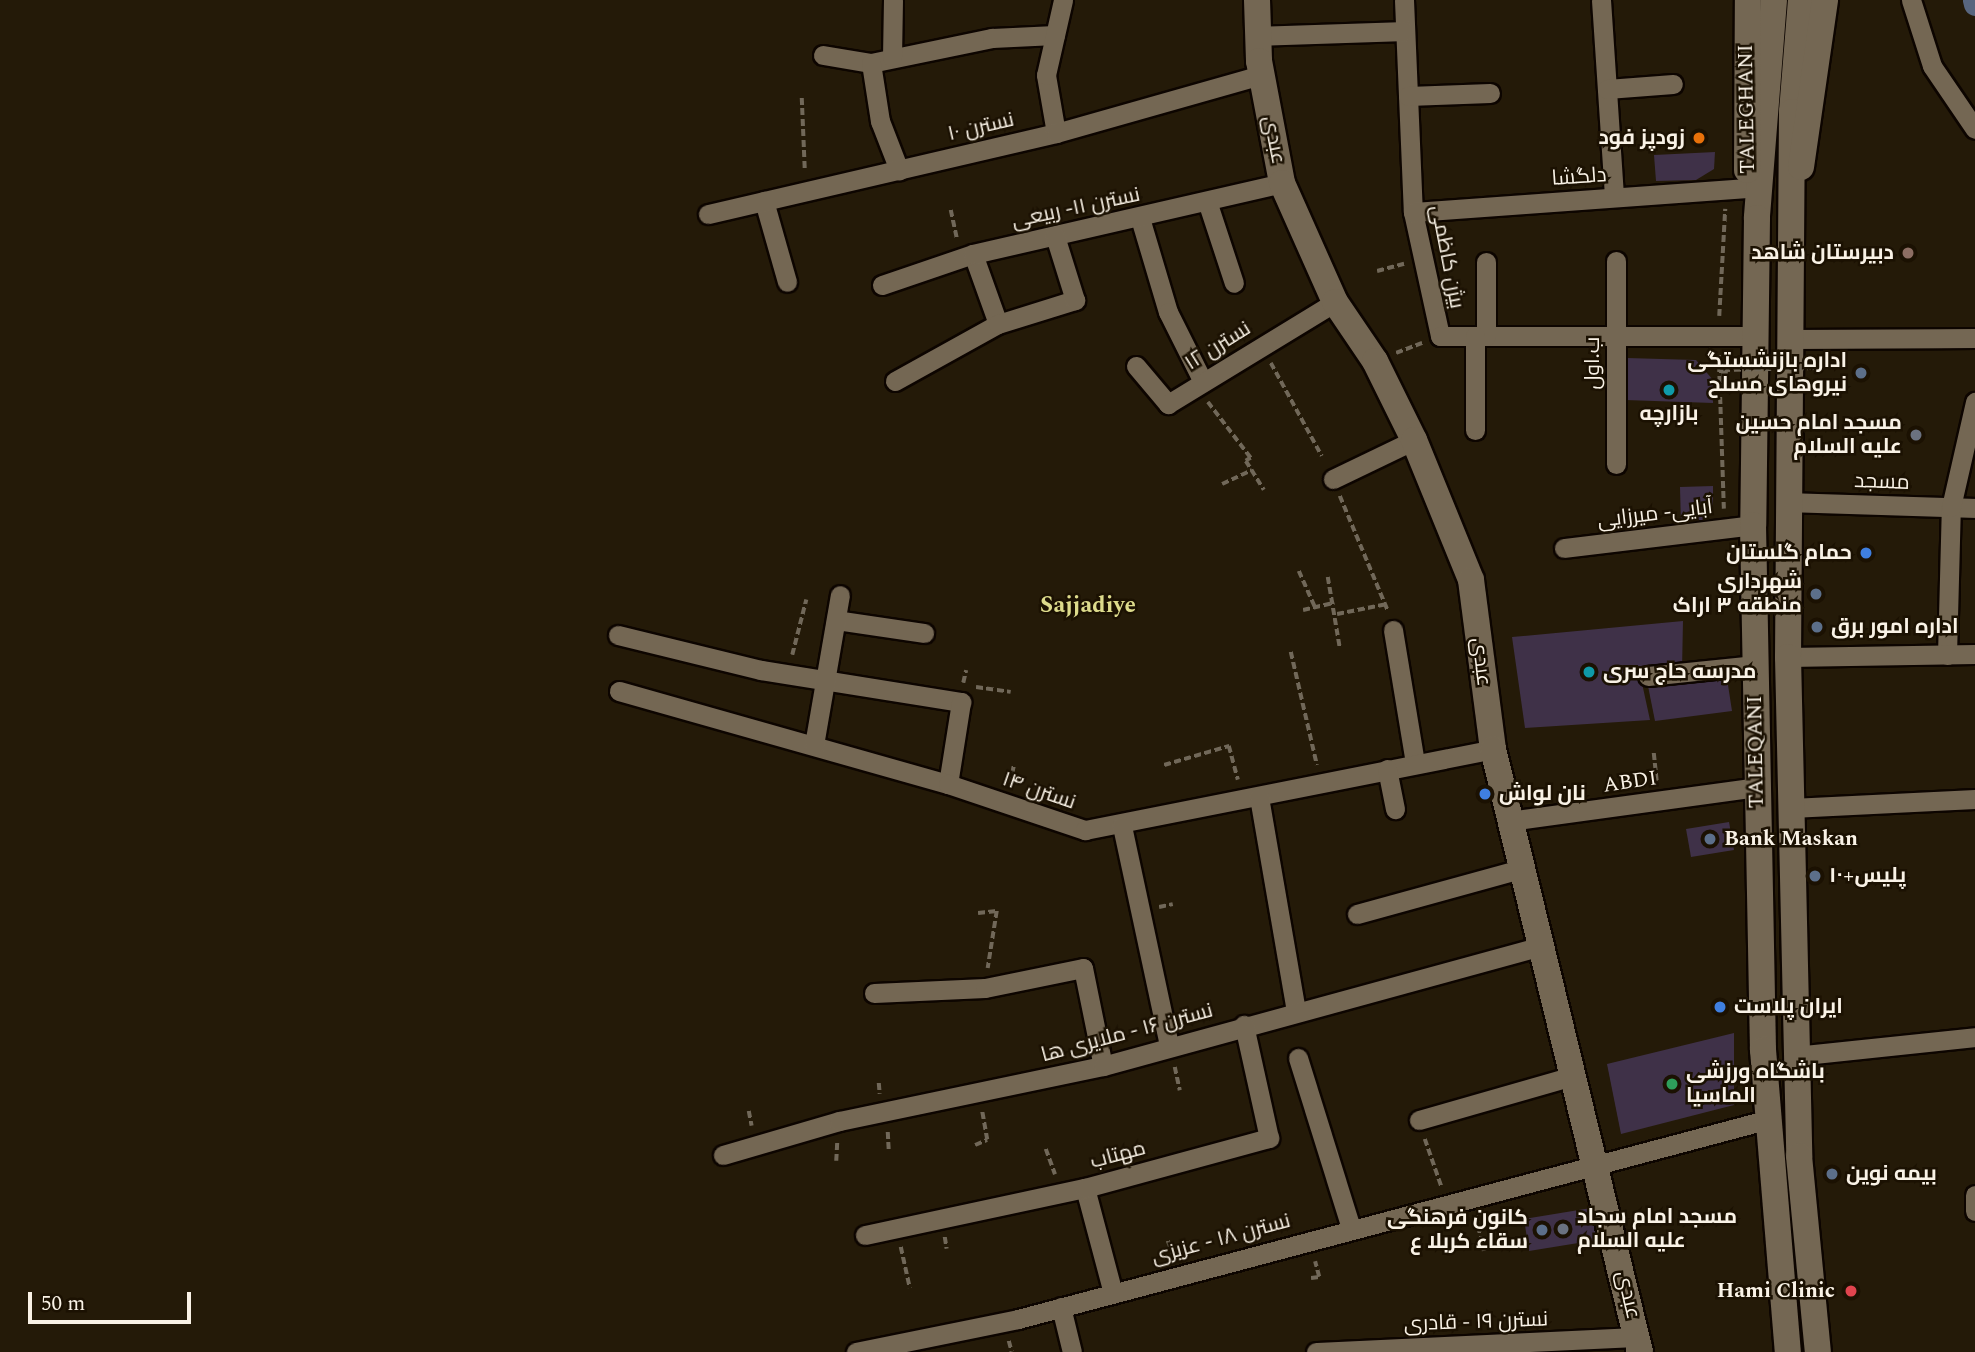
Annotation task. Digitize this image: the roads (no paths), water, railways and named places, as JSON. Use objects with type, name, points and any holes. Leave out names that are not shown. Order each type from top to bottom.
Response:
[{"type":"main road","name":"عبدی","points":[[1257,0],[1256,36],[1261,75],[1282,183],[1335,302],[1375,361],[1414,440],[1471,580],[1493,749],[1572,1076],[1598,1165],[1639,1345]]},
{"type":"main road","name":"TALEGHANI","points":[[1748,0],[1748,188],[1757,218]]},
{"type":"main road","points":[[1774,0],[1779,111]]},
{"type":"main road","points":[[1779,111],[1801,0]]},
{"type":"main road","points":[[1791,213],[1813,118],[1825,0]]},
{"type":"main road","name":"TALEQANI","points":[[1779,111],[1791,213],[1787,502],[1795,1056],[1818,1352]]},
{"type":"main road","name":"TALEQANI","points":[[1779,111],[1757,218],[1753,525],[1756,787],[1766,1120],[1788,1352]]},
{"type":"street","points":[[892,57],[893,0]]},
{"type":"street","points":[[1056,133],[1046,75],[1063,0]]},
{"type":"street","name":"بیژن کاظمی","points":[[1404,0],[1413,212],[1440,336],[1754,336]]},
{"type":"street","points":[[1601,0],[1614,197]]},
{"type":"street","points":[[1911,0],[1932,66],[1975,130]]},
{"type":"street","points":[[1256,36],[1404,31]]},
{"type":"street","points":[[823,55],[871,63],[992,38],[1055,35]]},
{"type":"street","points":[[871,63],[880,121],[899,170]]},
{"type":"street","name":"نسترن ۱۰","points":[[708,214],[1056,133],[1261,75]]},
{"type":"street","points":[[1607,89],[1672,84]]},
{"type":"street","points":[[1408,96],[1490,93]]},
{"type":"street","name":"نسترن ۱۱- ربیعی","points":[[882,285],[967,256],[1282,183]]},
{"type":"street","name":"دلگشا","points":[[1413,212],[1748,188]]},
{"type":"street","points":[[764,201],[787,282]]},
{"type":"street","points":[[1207,201],[1234,283]]},
{"type":"street","points":[[1140,218],[1168,312],[1199,384]]},
{"type":"street","points":[[895,381],[998,324],[1075,300],[1055,236]]},
{"type":"street","points":[[967,256],[998,324]]},
{"type":"street","name":"ب.اول","points":[[1616,261],[1616,464]]},
{"type":"street","points":[[1475,430],[1486,262]]},
{"type":"street","name":"نسترن ۱۲","points":[[1136,366],[1168,404],[1335,302]]},
{"type":"street","points":[[1791,339],[1975,338]]},
{"type":"street","points":[[1947,655],[1951,507],[1975,402]]},
{"type":"street","points":[[1333,480],[1414,440]]},
{"type":"street","name":"مسجد","points":[[1787,502],[1975,508]]},
{"type":"street","name":"آبایی- میرزایی","points":[[1564,548],[1753,525]]},
{"type":"street","points":[[814,745],[840,594]]},
{"type":"street","points":[[836,620],[924,633]]},
{"type":"street","points":[[1393,631],[1415,763]]},
{"type":"street","points":[[618,635],[788,674],[961,702],[948,784]]},
{"type":"street","points":[[1788,657],[1975,654]]},
{"type":"street","points":[[1648,676],[1755,665]]},
{"type":"street","name":"نسترن ۱۴","points":[[619,691],[948,784],[1085,830],[1122,826],[1415,763],[1493,749]]},
{"type":"street","points":[[1387,769],[1395,809]]},
{"type":"street","name":"ABDI","points":[[1509,821],[1756,787]]},
{"type":"street","points":[[1252,799],[1296,1011]]},
{"type":"street","points":[[1791,808],[1975,799]]},
{"type":"street","points":[[1122,826],[1169,1045]]},
{"type":"street","points":[[1357,915],[1520,869]]},
{"type":"street","name":"نسترن ۱۶ - ملایری ها","points":[[723,1155],[839,1121],[979,1095],[1103,1066],[1169,1045],[1542,946]]},
{"type":"street","points":[[874,993],[985,988],[1083,968],[1103,1066]]},
{"type":"street","name":"مهتاب","points":[[864,1235],[1085,1188],[1269,1138],[1244,1025]]},
{"type":"street","points":[[1795,1056],[1975,1037]]},
{"type":"street","points":[[1298,1058],[1351,1228]]},
{"type":"street","points":[[1419,1120],[1572,1076]]},
{"type":"street","name":"نسترن ۱۸ - عزیزی","points":[[856,1352],[1060,1307],[1766,1120]]},
{"type":"street","points":[[1085,1188],[1113,1293]]},
{"type":"street","points":[[1975,1195],[1975,1210]]},
{"type":"street","points":[[1060,1307],[1072,1352]]},
{"type":"street","name":"نسترن ۱۹ - قادری","points":[[1316,1352],[1639,1345]]},
{"type":"waterway","points":[[1974,0],[1975,4]]},
{"type":"place","name":"زودپز فود","points":[[1699,138]]},
{"type":"place","name":"دبیرستان شاهد","points":[[1908,253]]},
{"type":"place","name":"اداره بازنشستگی نیروهای مسلح","points":[[1861,373]]},
{"type":"place","name":"بازارچه","points":[[1669,390]]},
{"type":"place","name":"مسجد امام حسین علیه السلام","points":[[1916,435]]},
{"type":"place","name":"حمام گلستان","points":[[1866,553]]},
{"type":"place","name":"شهرداری منطقه ۳ اراک","points":[[1816,594]]},
{"type":"place","name":"اداره امور برق","points":[[1817,627]]},
{"type":"place","name":"مدرسه حاج سری","points":[[1589,672]]},
{"type":"place","name":"نان لواش","points":[[1485,794]]},
{"type":"place","name":"Bank Maskan","points":[[1710,839]]},
{"type":"place","name":"پلیس+۱۰","points":[[1815,876]]},
{"type":"place","name":"ایران پلاست","points":[[1720,1007]]},
{"type":"place","name":"باشگاه ورزشی الماسیا","points":[[1672,1084]]},
{"type":"place","name":"بیمه نوین","points":[[1832,1174]]},
{"type":"place","name":"مسجد امام سجاد علیه السلام","points":[[1563,1229]]},
{"type":"place","name":"کانون فرهنگی سقاء کربلا ع","points":[[1542,1230]]},
{"type":"place","name":"Hami Clinic","points":[[1851,1291]]},
{"type":"district","name":"Sajjadiye","points":[[1088,606]]}]
